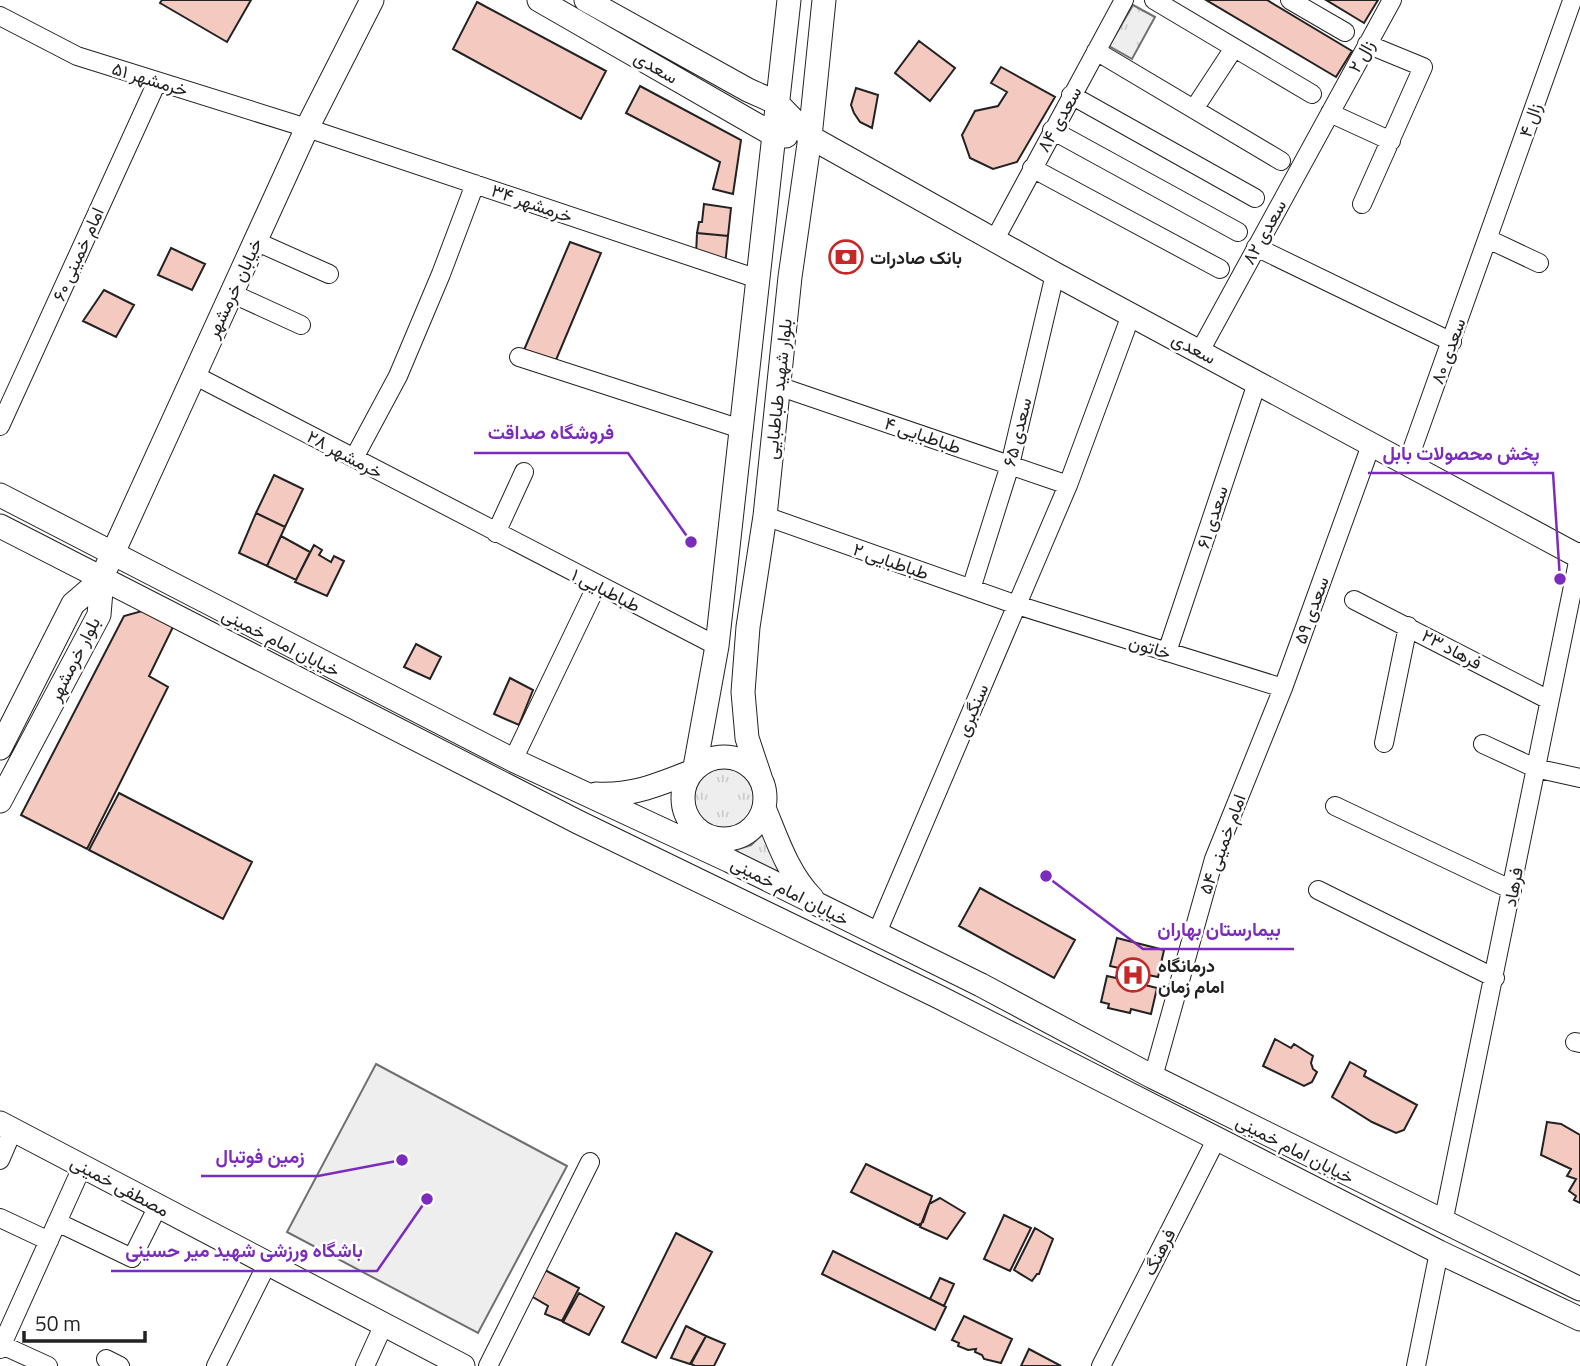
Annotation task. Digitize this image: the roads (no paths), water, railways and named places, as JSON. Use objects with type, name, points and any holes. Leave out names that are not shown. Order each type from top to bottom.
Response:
[{"type":"main road","name":"خیابان خرمشهر","points":[[102,579],[307,128],[372,0]]},
{"type":"main road","name":"سعدی","points":[[539,0],[774,135]]},
{"type":"main road","name":"سعدی","points":[[586,0],[748,90],[777,103]]},
{"type":"main road","name":"بلوار شهید طباطبایی","points":[[693,770],[716,646],[789,0]]},
{"type":"main road","name":"بلوار شهید طباطبایی","points":[[760,777],[747,738],[743,692],[748,627],[765,516],[790,277],[810,137],[824,0]]},
{"type":"main road","points":[[777,103],[810,137]]},
{"type":"main road","points":[[774,135],[810,137]]},
{"type":"main road","name":"سعدی","points":[[810,137],[1055,274],[1580,555]]},
{"type":"main road","name":"خیابان امام خمینی","points":[[0,495],[513,760],[585,793],[700,837],[730,860],[822,908],[981,985],[1153,1077],[1580,1289]]},
{"type":"main road","name":"خیابان امام خمینی","points":[[0,526],[644,854],[796,926],[1439,1252],[1580,1319]]},
{"type":"main road","name":"بلوار خرمشهر","points":[[0,748],[73,604],[102,579]]},
{"type":"main road","name":"بلوار خرمشهر","points":[[0,801],[99,615],[102,579]]},
{"type":"main road","points":[[585,793],[619,795],[639,792],[693,770],[708,759],[730,758],[750,766],[760,777],[764,787],[764,808],[781,850],[802,888],[822,908]]},
{"type":"main road","points":[[693,770],[684,784],[682,797],[684,811],[690,823],[700,837],[730,860],[756,892],[796,926]]},
{"type":"main road","points":[[644,854],[700,837],[727,840],[740,836],[751,830],[764,808]]},
{"type":"main road","name":"مصطفی خمینی","points":[[6,1127],[463,1366]]},
{"type":"street","name":"سعدی ۸۴","points":[[995,239],[1124,0]]},
{"type":"street","points":[[1154,0],[1312,94]]},
{"type":"street","points":[[1290,0],[1345,32]]},
{"type":"street","name":"زال ۲","points":[[1330,113],[1391,0]]},
{"type":"street","name":"زال ۴","points":[[1489,239],[1574,3]]},
{"type":"street","name":"خرمشهر ۵۱","points":[[0,16],[77,57],[307,128]]},
{"type":"street","points":[[1362,204],[1423,67],[1367,44]]},
{"type":"street","points":[[1194,109],[1234,48]]},
{"type":"street","points":[[1096,51],[1281,161]]},
{"type":"street","name":"امام خمینی ۶۰","points":[[0,426],[157,82]]},
{"type":"street","points":[[1071,95],[1255,198]]},
{"type":"street","points":[[1330,113],[1391,141]]},
{"type":"street","name":"سعدی ۸۲","points":[[1200,351],[1330,113]]},
{"type":"street","name":"خرمشهر ۳۴","points":[[307,128],[758,279]]},
{"type":"street","points":[[1052,130],[1238,232]]},
{"type":"street","points":[[1032,168],[1220,269]]},
{"type":"street","points":[[354,458],[398,376],[441,275],[475,184]]},
{"type":"street","points":[[1489,239],[1539,263]]},
{"type":"street","name":"سعدی ۸۰","points":[[1408,464],[1489,239]]},
{"type":"street","points":[[255,241],[329,274]]},
{"type":"street","points":[[1256,247],[1452,342]]},
{"type":"street","name":"سعدی ۶۵","points":[[971,589],[1010,465],[1055,274]]},
{"type":"street","points":[[231,293],[301,325]]},
{"type":"street","name":"سنگبری","points":[[876,935],[1068,485],[1131,315]]},
{"type":"street","points":[[519,357],[741,429]]},
{"type":"street","name":"خرمشهر ۲۸","points":[[194,375],[496,533]]},
{"type":"street","name":"سعدی ۶۱","points":[[1167,652],[1257,383]]},
{"type":"street","name":"طباطبایی ۴","points":[[778,386],[1068,485]]},
{"type":"street","name":"سعدی ۵۹","points":[[1248,774],[1283,688],[1371,445]]},
{"type":"street","points":[[496,533],[524,472]]},
{"type":"street","name":"طباطبایی ۲","points":[[765,516],[1017,605]]},
{"type":"street","name":"طباطبایی ۱","points":[[496,533],[716,646]]},
{"type":"street","name":"فرهاد","points":[[1443,1223],[1580,555]]},
{"type":"street","points":[[513,760],[597,584]]},
{"type":"street","name":"فرهاد ۲۳","points":[[1354,600],[1549,700]]},
{"type":"street","name":"خاتون","points":[[1017,605],[1283,688]]},
{"type":"street","points":[[1384,743],[1408,626]]},
{"type":"street","points":[[1483,744],[1535,768],[1580,778]]},
{"type":"street","name":"امام خمینی ۵۴","points":[[1153,1077],[1214,859],[1248,774]]},
{"type":"street","points":[[1335,806],[1512,890]]},
{"type":"street","points":[[1318,890],[1494,978]]},
{"type":"street","points":[[0,1160],[6,1127]]},
{"type":"street","name":"فرهنگ","points":[[1101,1366],[1217,1138]]},
{"type":"street","points":[[488,1366],[590,1162]]},
{"type":"street","points":[[48,1366],[1,1347],[82,1167]]},
{"type":"street","points":[[57,1222],[132,1258],[158,1206]]},
{"type":"street","points":[[0,1218],[49,1241]]},
{"type":"street","points":[[1416,1366],[1439,1252]]},
{"type":"street","points":[[216,1366],[267,1264]]},
{"type":"street","points":[[365,1366],[384,1324]]},
{"type":"place","name":"بانک صادرات","points":[[846,257]]},
{"type":"place","name":"فروشگاه صداقت","points":[[691,542]]},
{"type":"place","name":"پخش محصولات بابل","points":[[1560,579]]},
{"type":"place","name":"بیمارستان بهاران","points":[[1046,876]]},
{"type":"place","name":"درمانگاه امام زمان","points":[[1133,975]]},
{"type":"place","name":"زمین فوتبال","points":[[402,1160]]},
{"type":"place","name":"باشگاه ورزشی شهید میر حسینی","points":[[427,1199]]}]
